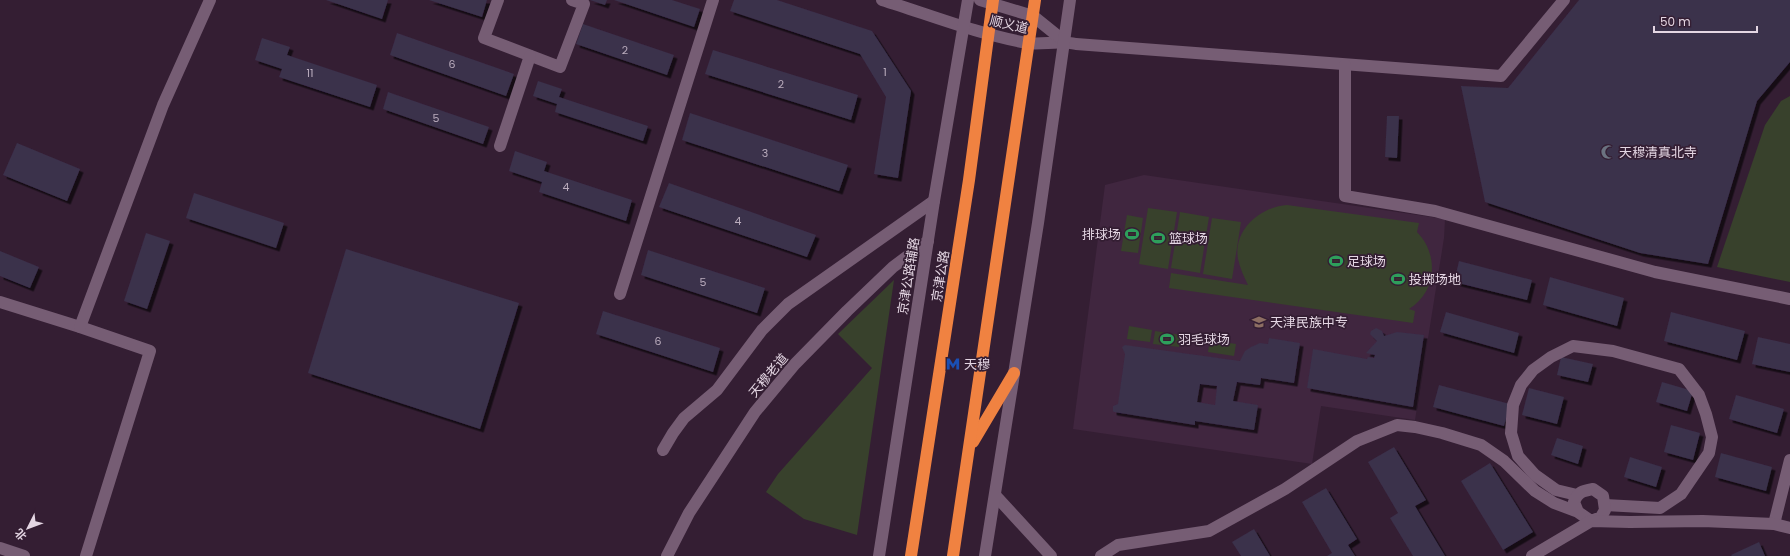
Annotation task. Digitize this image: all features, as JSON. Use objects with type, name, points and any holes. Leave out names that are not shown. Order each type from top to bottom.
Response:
[{"type":"highway","points":[[954,556],[1035,0]]},
{"type":"highway","name":"京津公路","points":[[911,556],[969,180],[993,2]]},
{"type":"highway","points":[[969,448],[1014,373]]},
{"type":"street","points":[[80,327],[163,106],[210,0]]},
{"type":"street","points":[[498,0],[484,38],[560,67],[584,4],[572,0]]},
{"type":"street","points":[[620,294],[713,0]]},
{"type":"street","name":"顺义道","points":[[882,0],[988,34],[1028,43],[1064,41]]},
{"type":"street","name":"京津公路辅路","points":[[879,556],[934,201],[968,0]]},
{"type":"street","name":"顺义道","points":[[980,0],[993,2],[1033,16],[1064,41]]},
{"type":"street","points":[[985,556],[1039,215],[1070,0]]},
{"type":"street","points":[[1064,41],[1084,44],[1345,65],[1501,76],[1564,0]]},
{"type":"street","points":[[500,146],[530,56]]},
{"type":"street","points":[[1345,65],[1345,196],[1435,211],[1655,272],[1790,298]]},
{"type":"street","points":[[663,450],[684,418],[717,390],[762,330],[788,304],[934,201]]},
{"type":"street","name":"天穆老道","points":[[667,556],[689,513],[755,412],[795,364],[847,311],[893,267],[928,241]]},
{"type":"street","points":[[0,302],[150,351],[86,556]]},
{"type":"street","points":[[1577,495],[1556,490],[1535,475],[1518,456],[1511,433],[1513,405],[1521,385],[1529,375],[1551,357],[1573,346],[1613,351],[1678,369],[1699,395],[1712,437],[1710,454],[1681,494],[1660,508],[1605,505]]},
{"type":"street","points":[[1101,556],[1118,545],[1209,531],[1285,489],[1357,441],[1397,426],[1415,427],[1442,433],[1481,445],[1504,462],[1535,491],[1554,503],[1578,512],[1590,521],[1703,521],[1774,524],[1790,528]]},
{"type":"street","points":[[1774,524],[1790,460]]},
{"type":"street","points":[[1532,556],[1590,521],[1602,518],[1605,510],[1603,496],[1593,489],[1581,491],[1577,495],[1574,502],[1578,512]]},
{"type":"street","points":[[995,495],[1051,556]]},
{"type":"street","points":[[0,548],[24,556]]},
{"type":"shaded area","name":"天津民族中专","points":[[1144,175],[1445,219],[1444,238],[1415,420],[1321,406],[1312,464],[1073,429],[1105,185]]},
{"type":"green space","points":[[1790,96],[1790,282],[1717,267],[1765,125],[1781,101]]},
{"type":"green space","points":[[1287,205],[1419,223],[1417,232],[1429,251],[1432,262],[1432,272],[1430,283],[1425,293],[1418,302],[1409,309],[1415,311],[1413,323],[1169,288],[1171,273],[1248,285],[1238,259],[1240,238],[1244,229],[1259,215],[1268,210]]},
{"type":"green space","name":"篮球场","points":[[1148,208],[1177,212],[1168,269],[1139,264]]},
{"type":"green space","name":"篮球场","points":[[1180,212],[1209,217],[1200,273],[1171,268]]},
{"type":"green space","name":"排球场","points":[[1127,215],[1143,218],[1138,253],[1121,251]]},
{"type":"green space","name":"篮球场","points":[[1212,218],[1241,222],[1232,279],[1203,274]]},
{"type":"green space","points":[[894,280],[857,535],[804,519],[766,492],[778,474],[872,368],[838,334]]},
{"type":"green space","points":[[1129,326],[1152,330],[1150,342],[1127,339]]},
{"type":"green space","name":"羽毛球场","points":[[1155,331],[1181,335],[1179,347],[1153,344]]},
{"type":"green space","name":"羽毛球场","points":[[1210,340],[1236,344],[1234,356],[1208,352]]},
{"type":"building","points":[[326,0],[388,0],[382,19]]},
{"type":"building","points":[[429,0],[487,0],[482,17]]},
{"type":"building","points":[[590,0],[607,0],[605,5]]},
{"type":"building","points":[[614,0],[672,0],[700,9],[694,27]]},
{"type":"building","points":[[734,0],[777,0],[872,31],[911,91],[898,178],[874,174],[886,97],[860,54],[730,11]]},
{"type":"building","name":"天穆清真北寺","points":[[1579,0],[1790,0],[1790,62],[1757,101],[1708,264],[1640,253],[1485,202],[1461,86],[1508,88]]},
{"type":"building","points":[[583,24],[674,55],[667,75],[576,44]]},
{"type":"building","points":[[397,33],[514,74],[506,96],[390,55]]},
{"type":"building","points":[[262,38],[290,47],[287,55],[377,85],[370,107],[279,77],[282,69],[255,60]]},
{"type":"building","points":[[713,50],[858,95],[851,120],[705,74]]},
{"type":"building","points":[[538,81],[562,89],[559,97],[648,126],[643,141],[555,112],[557,104],[533,96]]},
{"type":"building","points":[[388,92],[489,127],[483,144],[383,109]]},
{"type":"building","points":[[690,113],[848,165],[839,191],[682,140]]},
{"type":"building","points":[[1387,116],[1399,116],[1397,158],[1385,157]]},
{"type":"building","points":[[17,143],[80,169],[67,201],[3,175]]},
{"type":"building","points":[[515,151],[547,162],[544,171],[632,200],[626,221],[539,192],[542,182],[509,171]]},
{"type":"building","points":[[669,183],[816,235],[807,257],[659,207]]},
{"type":"building","points":[[194,193],[284,223],[276,248],[186,218]]},
{"type":"building","points":[[146,233],[170,241],[147,309],[124,301]]},
{"type":"building","points":[[346,249],[519,303],[480,429],[308,373]]},
{"type":"building","points":[[648,250],[765,288],[757,313],[641,275]]},
{"type":"building","points":[[0,251],[39,267],[30,288],[0,276]]},
{"type":"building","points":[[1459,261],[1532,280],[1527,300],[1454,282]]},
{"type":"building","points":[[1550,277],[1624,298],[1617,326],[1543,305]]},
{"type":"building","points":[[603,311],[720,348],[713,372],[596,334]]},
{"type":"building","points":[[1446,312],[1519,333],[1514,353],[1440,332]]},
{"type":"building","points":[[1671,312],[1745,331],[1737,360],[1664,341]]},
{"type":"building","points":[[1376,328],[1382,331],[1384,336],[1397,332],[1424,335],[1413,407],[1307,388],[1313,349],[1367,359],[1368,357],[1374,358],[1375,355],[1366,353],[1377,341],[1370,334],[1371,331]]},
{"type":"building","points":[[1758,337],[1790,344],[1790,372],[1752,364]]},
{"type":"building","points":[[1269,338],[1300,343],[1294,383],[1261,378],[1260,385],[1237,382],[1233,401],[1258,405],[1254,430],[1195,421],[1195,425],[1113,411],[1113,406],[1118,404],[1125,354],[1122,347],[1125,345],[1240,361],[1245,351],[1251,347],[1260,343],[1268,344]],"holes":[[[1200,384],[1217,386],[1215,405],[1197,402]]]},
{"type":"building","points":[[1561,357],[1593,364],[1588,382],[1557,375]]},
{"type":"building","points":[[1662,382],[1693,391],[1687,411],[1656,402]]},
{"type":"building","points":[[1439,385],[1510,404],[1504,426],[1433,407]]},
{"type":"building","points":[[1529,388],[1564,397],[1557,424],[1522,415]]},
{"type":"building","points":[[1736,395],[1784,409],[1777,433],[1729,419]]},
{"type":"building","points":[[1671,425],[1700,433],[1693,460],[1664,452]]},
{"type":"building","points":[[1557,438],[1583,446],[1578,464],[1551,455]]},
{"type":"building","points":[[1394,447],[1426,500],[1415,506],[1445,556],[1413,556],[1390,518],[1398,513],[1368,462]]},
{"type":"building","points":[[1721,453],[1772,467],[1766,491],[1715,477]]},
{"type":"building","points":[[1630,457],[1662,467],[1656,487],[1624,477]]},
{"type":"building","points":[[1490,463],[1533,532],[1503,550],[1461,481]]},
{"type":"building","points":[[1326,488],[1357,539],[1348,545],[1355,556],[1327,556],[1332,553],[1302,502]]},
{"type":"building","points":[[1254,529],[1270,556],[1241,556],[1232,542]]},
{"type":"building","points":[[1759,542],[1765,556],[1731,555]]},
{"type":"place","name":"天穆清真北寺","points":[[1608,152]]},
{"type":"place","name":"排球场","points":[[1132,234]]},
{"type":"place","name":"篮球场","points":[[1158,238]]},
{"type":"place","name":"足球场","points":[[1336,261]]},
{"type":"place","name":"投掷场地","points":[[1398,279]]},
{"type":"place","name":"天津民族中专","points":[[1259,322]]},
{"type":"place","name":"羽毛球场","points":[[1167,339]]},
{"type":"place","name":"天穆","points":[[953,364]]}]
